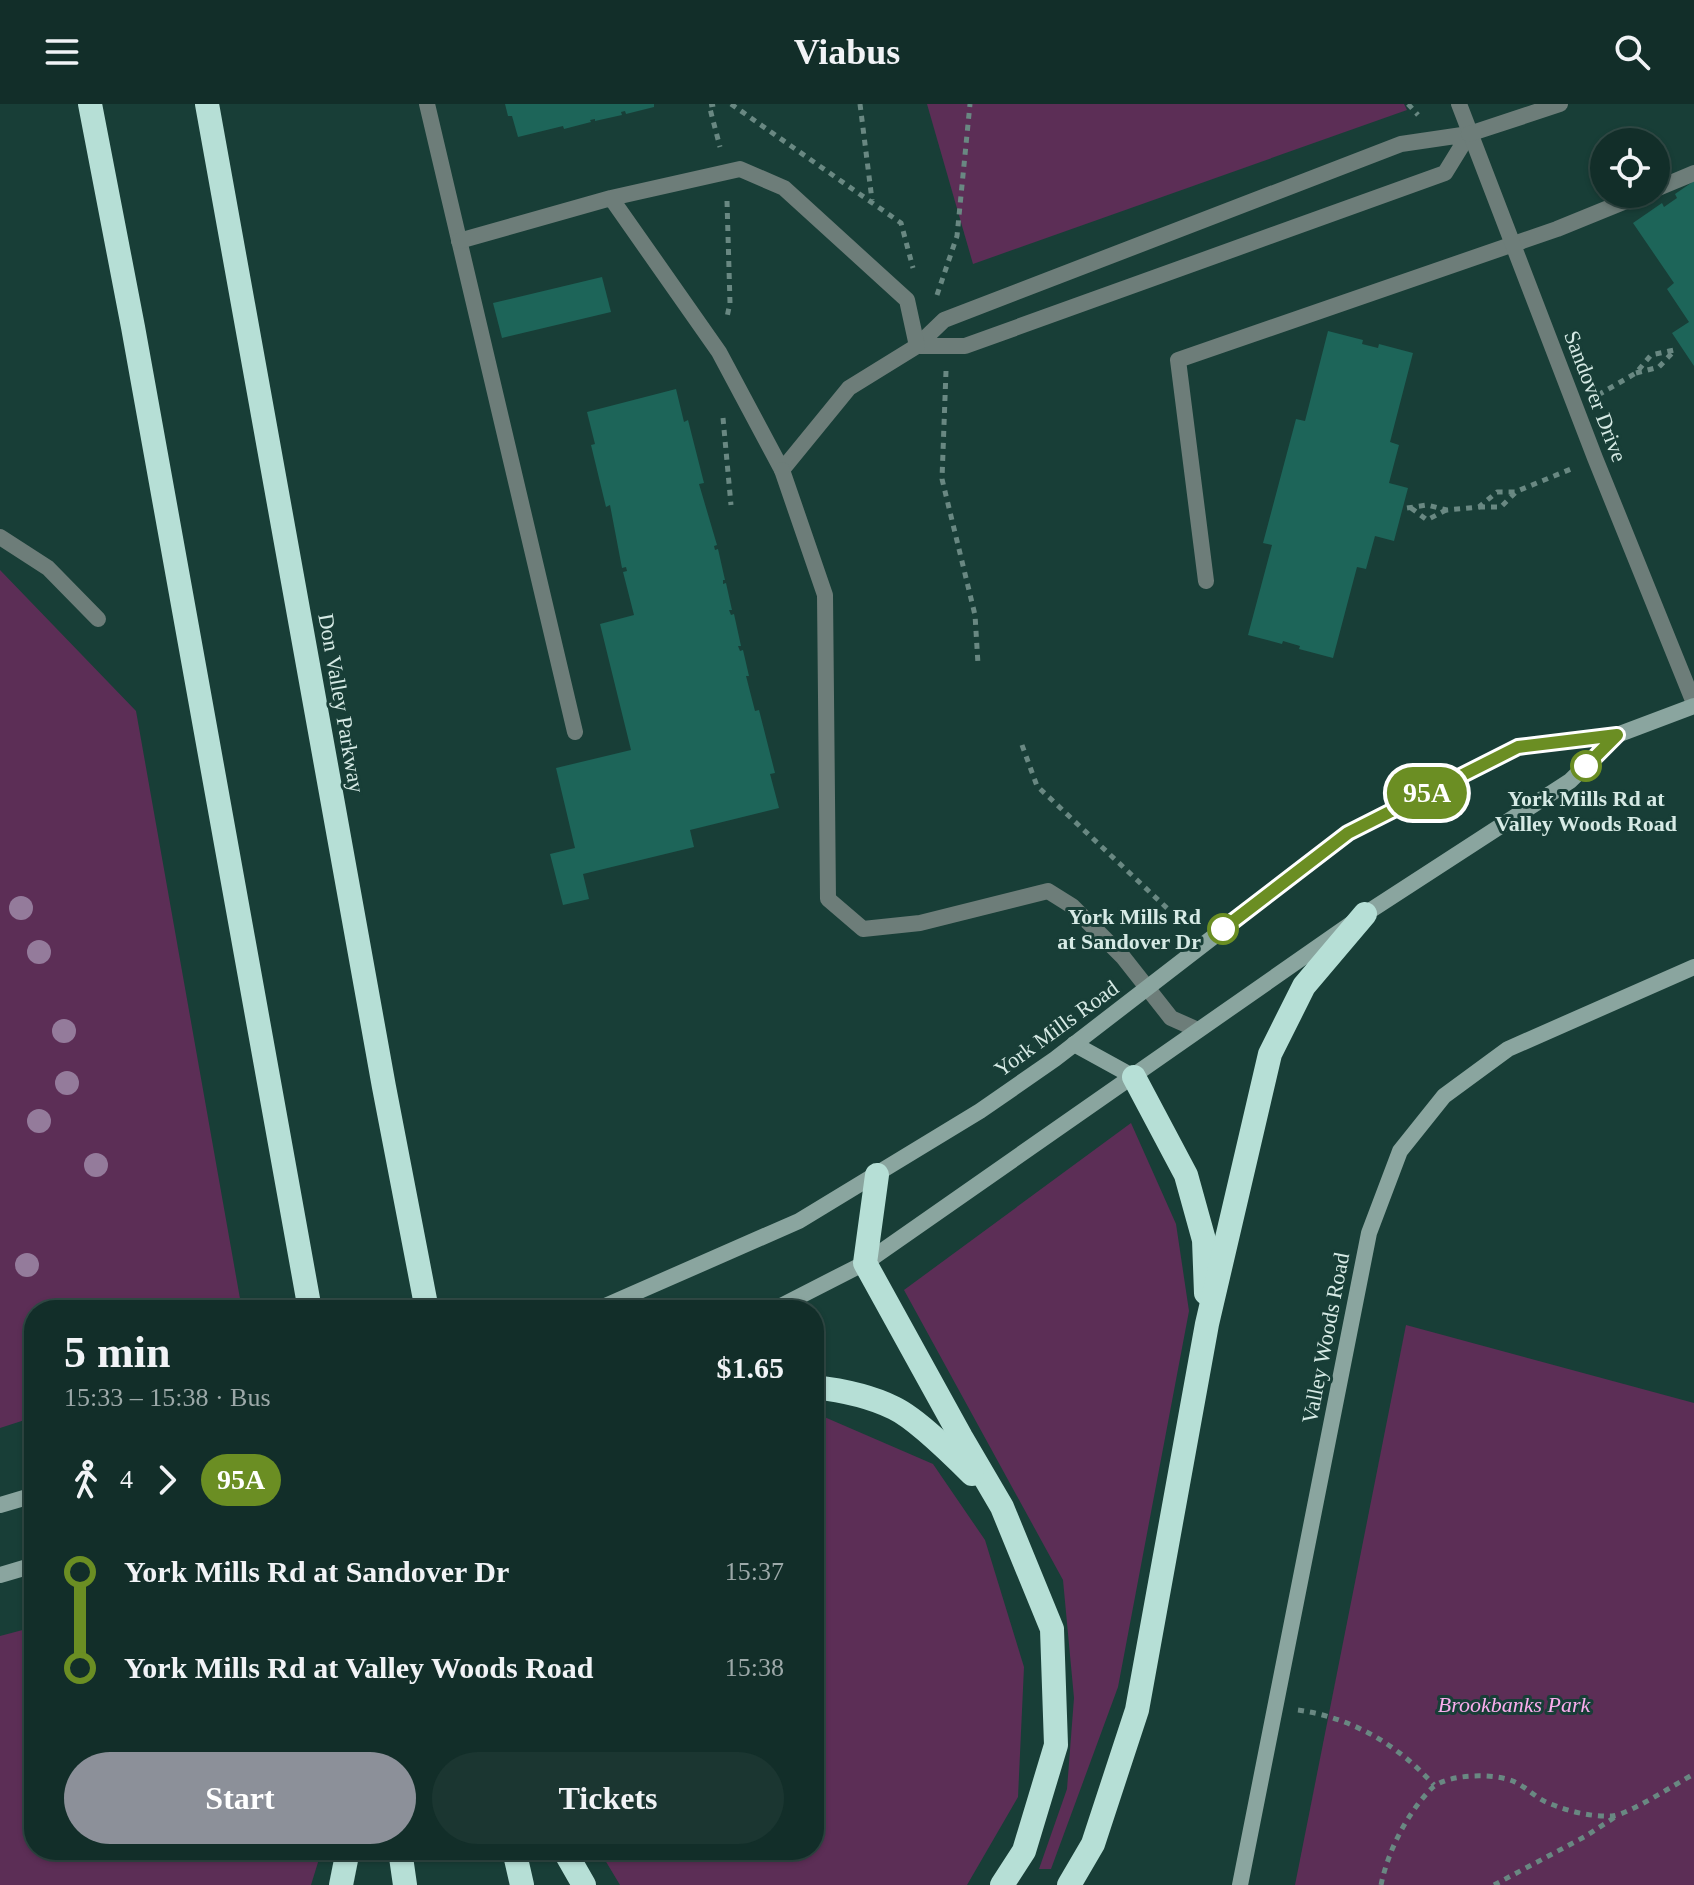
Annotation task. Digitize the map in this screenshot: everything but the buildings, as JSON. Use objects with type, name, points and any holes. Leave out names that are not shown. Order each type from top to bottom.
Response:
[{"type":"highway","points":[[90,104],[308,1300]]},
{"type":"highway","name":"Don Valley Parkway","points":[[207,104],[384,1087],[426,1300]]},
{"type":"highway","points":[[1069,1885],[1093,1844],[1137,1710],[1207,1324],[1270,1054],[1304,986],[1365,914]]},
{"type":"highway","points":[[1134,1077],[1186,1175],[1204,1240],[1207,1324]]},
{"type":"highway","points":[[877,1175],[865,1263],[1002,1507],[1052,1629],[1056,1745],[1024,1851],[1002,1885]]},
{"type":"highway","points":[[824,1388],[840,1390],[895,1408],[949,1450],[1002,1507]]},
{"type":"highway","points":[[341,1885],[346,1860]]},
{"type":"highway","points":[[401,1860],[405,1885]]},
{"type":"highway","points":[[516,1860],[522,1885]]},
{"type":"highway","points":[[570,1860],[584,1885]]},
{"type":"main road","name":"York Mills Road","points":[[619,1300],[787,1227],[980,1111],[1074,1044],[1348,833],[1518,747],[1617,735],[1694,705]]},
{"type":"main road","name":"York Mills Road","points":[[793,1300],[865,1263],[1365,914],[1570,781],[1617,735]]},
{"type":"main road","name":"Valley Woods Road","points":[[1240,1885],[1369,1233],[1400,1151],[1444,1096],[1508,1049],[1694,967]]},
{"type":"main road","points":[[1074,1044],[1134,1077]]},
{"type":"main road","points":[[0,1505],[24,1498]]},
{"type":"main road","points":[[0,1575],[24,1568]]},
{"type":"street","points":[[427,104],[575,732]]},
{"type":"street","name":"Sandover Drive","points":[[1459,104],[1694,705]]},
{"type":"street","points":[[782,470],[849,388],[915,347],[944,320],[1401,144],[1469,134],[1560,104]]},
{"type":"street","points":[[915,347],[965,346],[1445,173],[1469,134]]},
{"type":"street","points":[[459,241],[611,198],[740,169],[784,188],[907,300],[915,347]]},
{"type":"street","points":[[1670,183],[1694,173]]},
{"type":"street","points":[[611,198],[719,352],[782,470],[825,595],[828,899],[863,929],[920,923],[1048,891],[1072,906],[1123,957],[1171,1018],[1198,1030]]},
{"type":"street","points":[[1206,581],[1178,360],[1513,244],[1607,208]]},
{"type":"street","points":[[0,537],[48,568],[98,619]]},
{"type":"path","points":[[709,105],[715,104]]},
{"type":"path","points":[[731,104],[901,223],[914,275]]},
{"type":"path","points":[[860,104],[872,201]]},
{"type":"path","points":[[928,294],[935,300],[957,236],[970,104]]},
{"type":"path","points":[[1408,104],[1420,118]]},
{"type":"path","points":[[915,347],[946,370],[942,479],[975,615],[978,664]]},
{"type":"path","points":[[1578,408],[1636,373],[1659,367],[1674,350],[1651,355],[1636,373]]},
{"type":"path","points":[[1479,507],[1497,492],[1515,492],[1595,458]]},
{"type":"path","points":[[1447,510],[1427,520],[1409,508],[1427,505],[1447,510],[1501,507],[1515,492]]},
{"type":"path","points":[[1022,745],[1037,786],[1170,911]]},
{"type":"path","points":[[1275,1707],[1320,1713],[1353,1725],[1385,1741],[1413,1762],[1434,1785]]},
{"type":"path","points":[[1494,1885],[1694,1774]]},
{"type":"path","points":[[1381,1885],[1385,1868],[1404,1826],[1434,1785],[1461,1778],[1496,1775],[1515,1782],[1545,1801],[1589,1816],[1617,1816]]},
{"type":"green space","points":[[927,104],[1404,104],[1407,110],[973,264]]},
{"type":"green space","points":[[0,570],[136,711],[240,1300],[24,1300],[24,1420],[0,1428]]},
{"type":"green space","points":[[1131,1123],[1176,1224],[1189,1311],[1118,1687],[1051,1869],[1039,1869],[1067,1789],[1074,1698],[1063,1580],[904,1290]]},
{"type":"green space","name":"Brookbanks Park","points":[[1406,1325],[1694,1403],[1694,1885],[1295,1885]]},
{"type":"green space","points":[[824,1417],[933,1464],[985,1540],[1024,1667],[1018,1797],[967,1885],[620,1885],[605,1860],[824,1860]]},
{"type":"green space","points":[[24,1630],[24,1860],[319,1860],[311,1885],[0,1885],[0,1636]]},
{"type":"bus line","name":"95A","points":[[1223,929],[1348,833],[1518,747],[1617,735],[1586,766]]},
{"type":"place","name":"York Mills Rd at Valley Woods Road","points":[[1586,766]]},
{"type":"place","name":"York Mills Rd at Sandover Dr","points":[[1223,929]]}]
